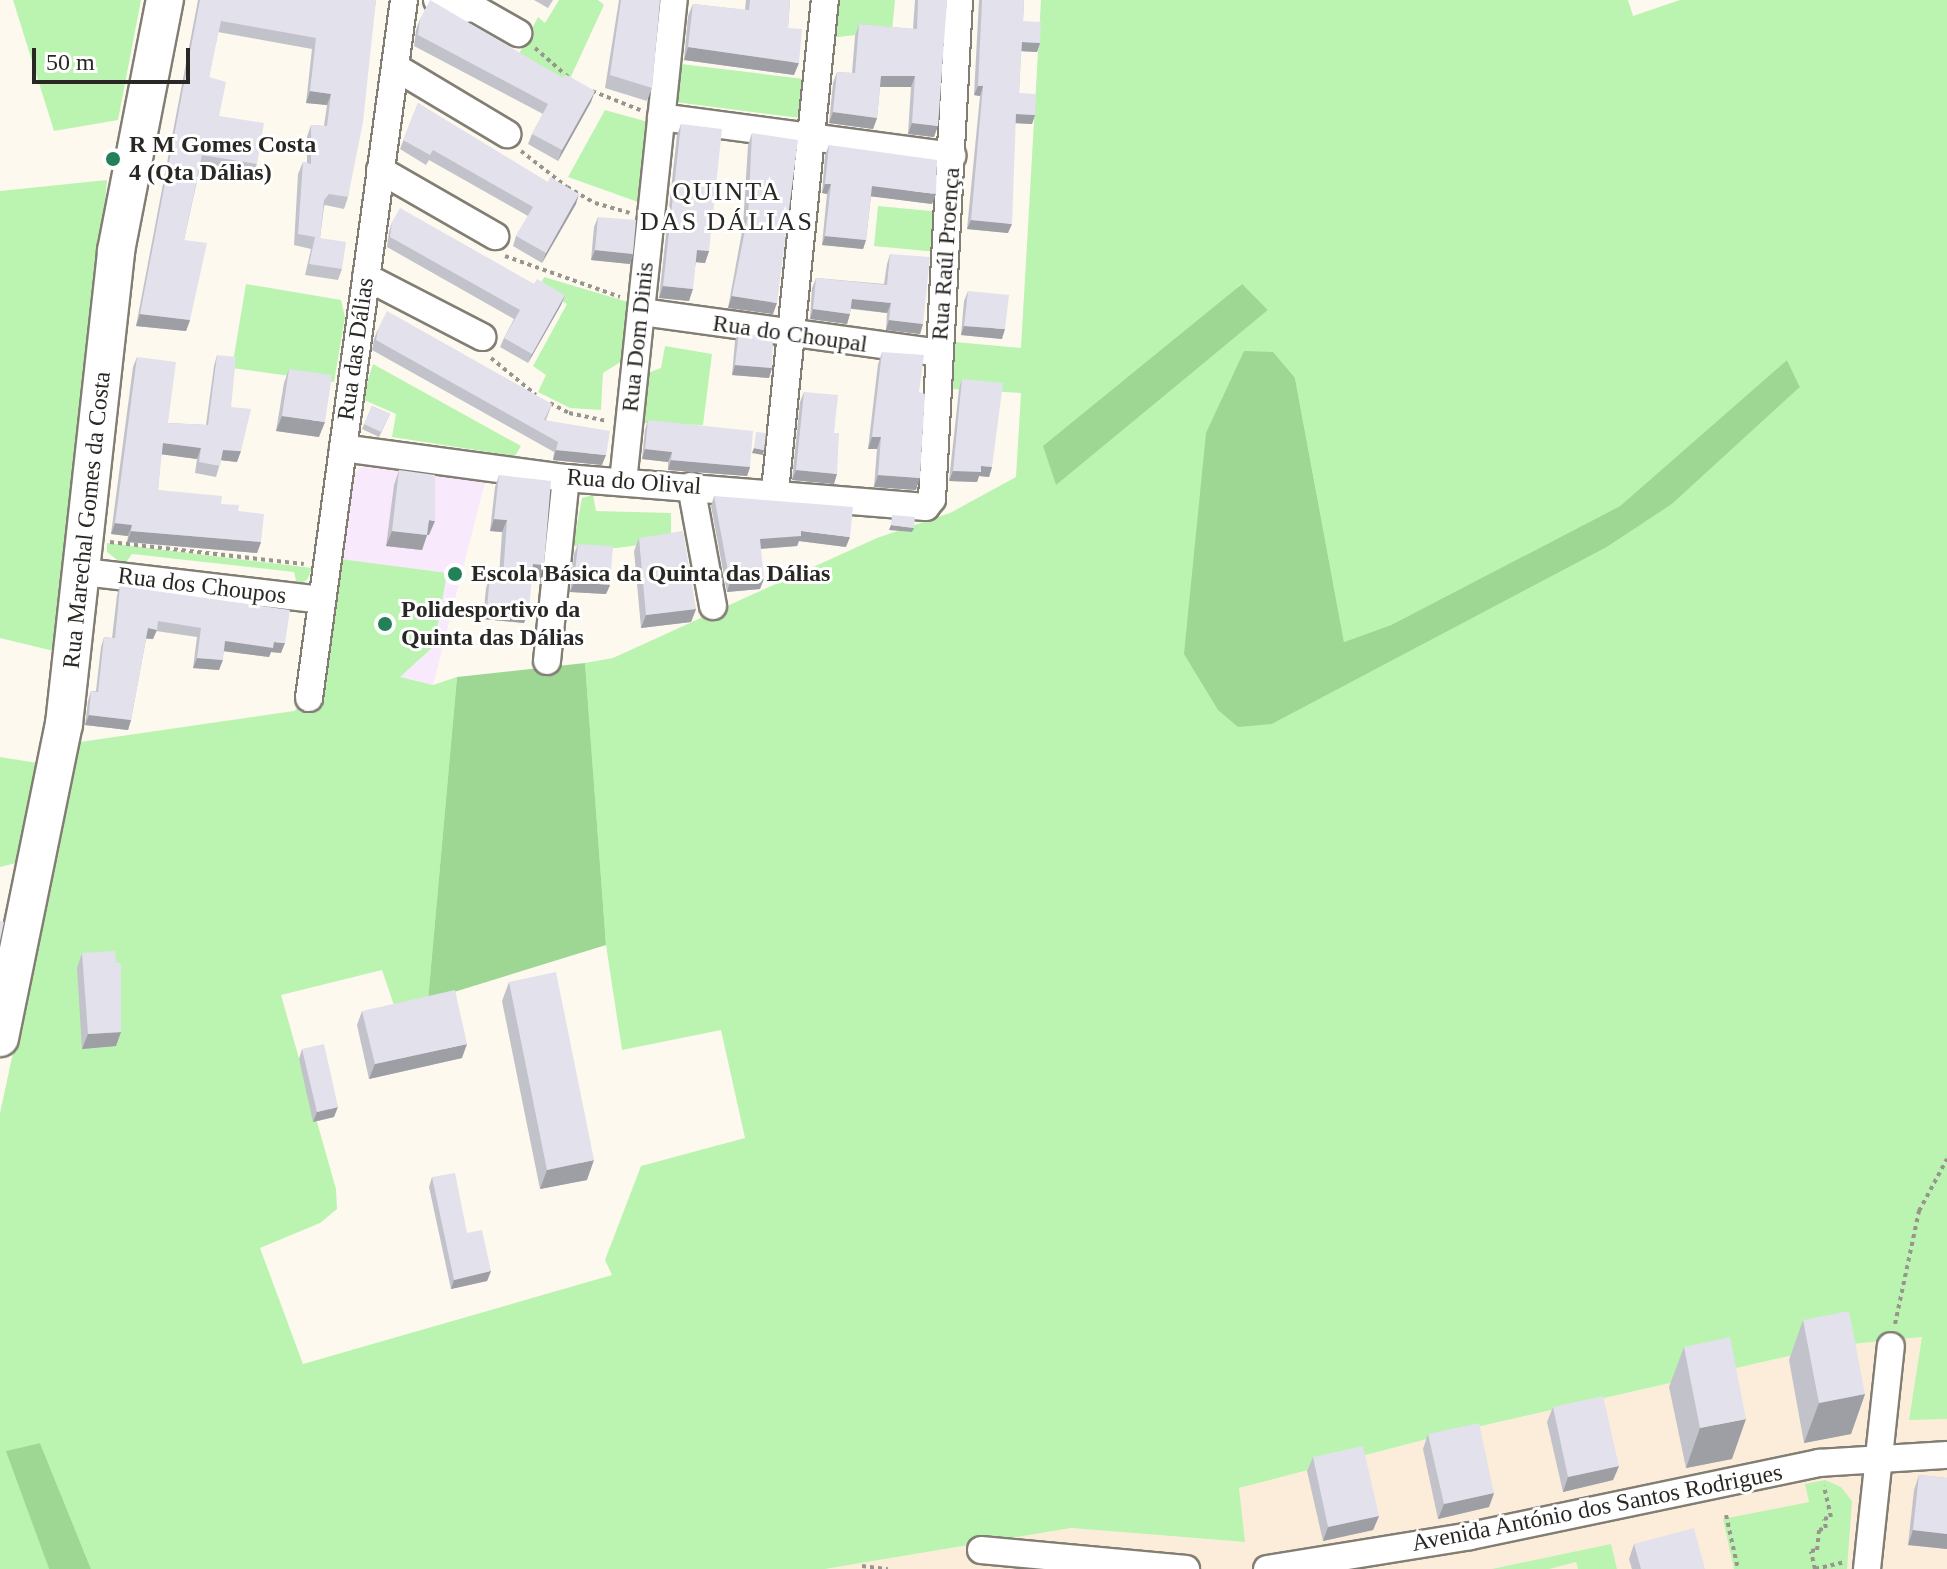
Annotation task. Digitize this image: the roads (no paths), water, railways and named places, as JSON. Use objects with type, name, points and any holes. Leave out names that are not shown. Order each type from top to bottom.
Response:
[{"type":"main road","name":"Rua Marechal Gomes da Costa","points":[[0,1038],[48,818],[85,556],[116,251],[165,0]]},
{"type":"street","name":"Rua das Dálias","points":[[309,698],[404,0]]},
{"type":"street","points":[[437,0],[457,10],[474,8],[518,33]]},
{"type":"street","name":"Rua Dom Dinis","points":[[623,482],[674,0]]},
{"type":"street","points":[[775,491],[825,0]]},
{"type":"street","name":"Rua Raúl Proença","points":[[926,507],[932,499],[959,0]]},
{"type":"street","points":[[395,67],[507,134]]},
{"type":"street","points":[[661,117],[952,156]]},
{"type":"street","points":[[380,170],[495,236]]},
{"type":"street","points":[[366,277],[482,337]]},
{"type":"street","name":"Rua do Choupal","points":[[641,308],[791,335],[939,353]]},
{"type":"street","name":"Rua do Olival","points":[[343,448],[566,478],[775,491],[926,507]]},
{"type":"street","points":[[547,661],[566,478]]},
{"type":"street","points":[[691,486],[713,606]]},
{"type":"street","name":"Rua dos Choupos","points":[[85,556],[321,600]]},
{"type":"street","points":[[1859,1565],[1880,1457],[1891,1346]]},
{"type":"street","name":"Avenida António dos Santos Rodrigues","points":[[1267,1569],[1470,1536],[1819,1463],[1947,1455]]},
{"type":"street","points":[[981,1550],[1186,1569]]},
{"type":"place","name":"R M Gomes Costa 4 (Qta Dálias)","points":[[113,159]]},
{"type":"place","name":"Escola Básica da Quinta das Dálias","points":[[455,574]]},
{"type":"place","name":"Polidesportivo da Quinta das Dálias","points":[[385,624]]},
{"type":"district","name":"QUINTA DAS DÁLIAS","points":[[727,207]]}]
